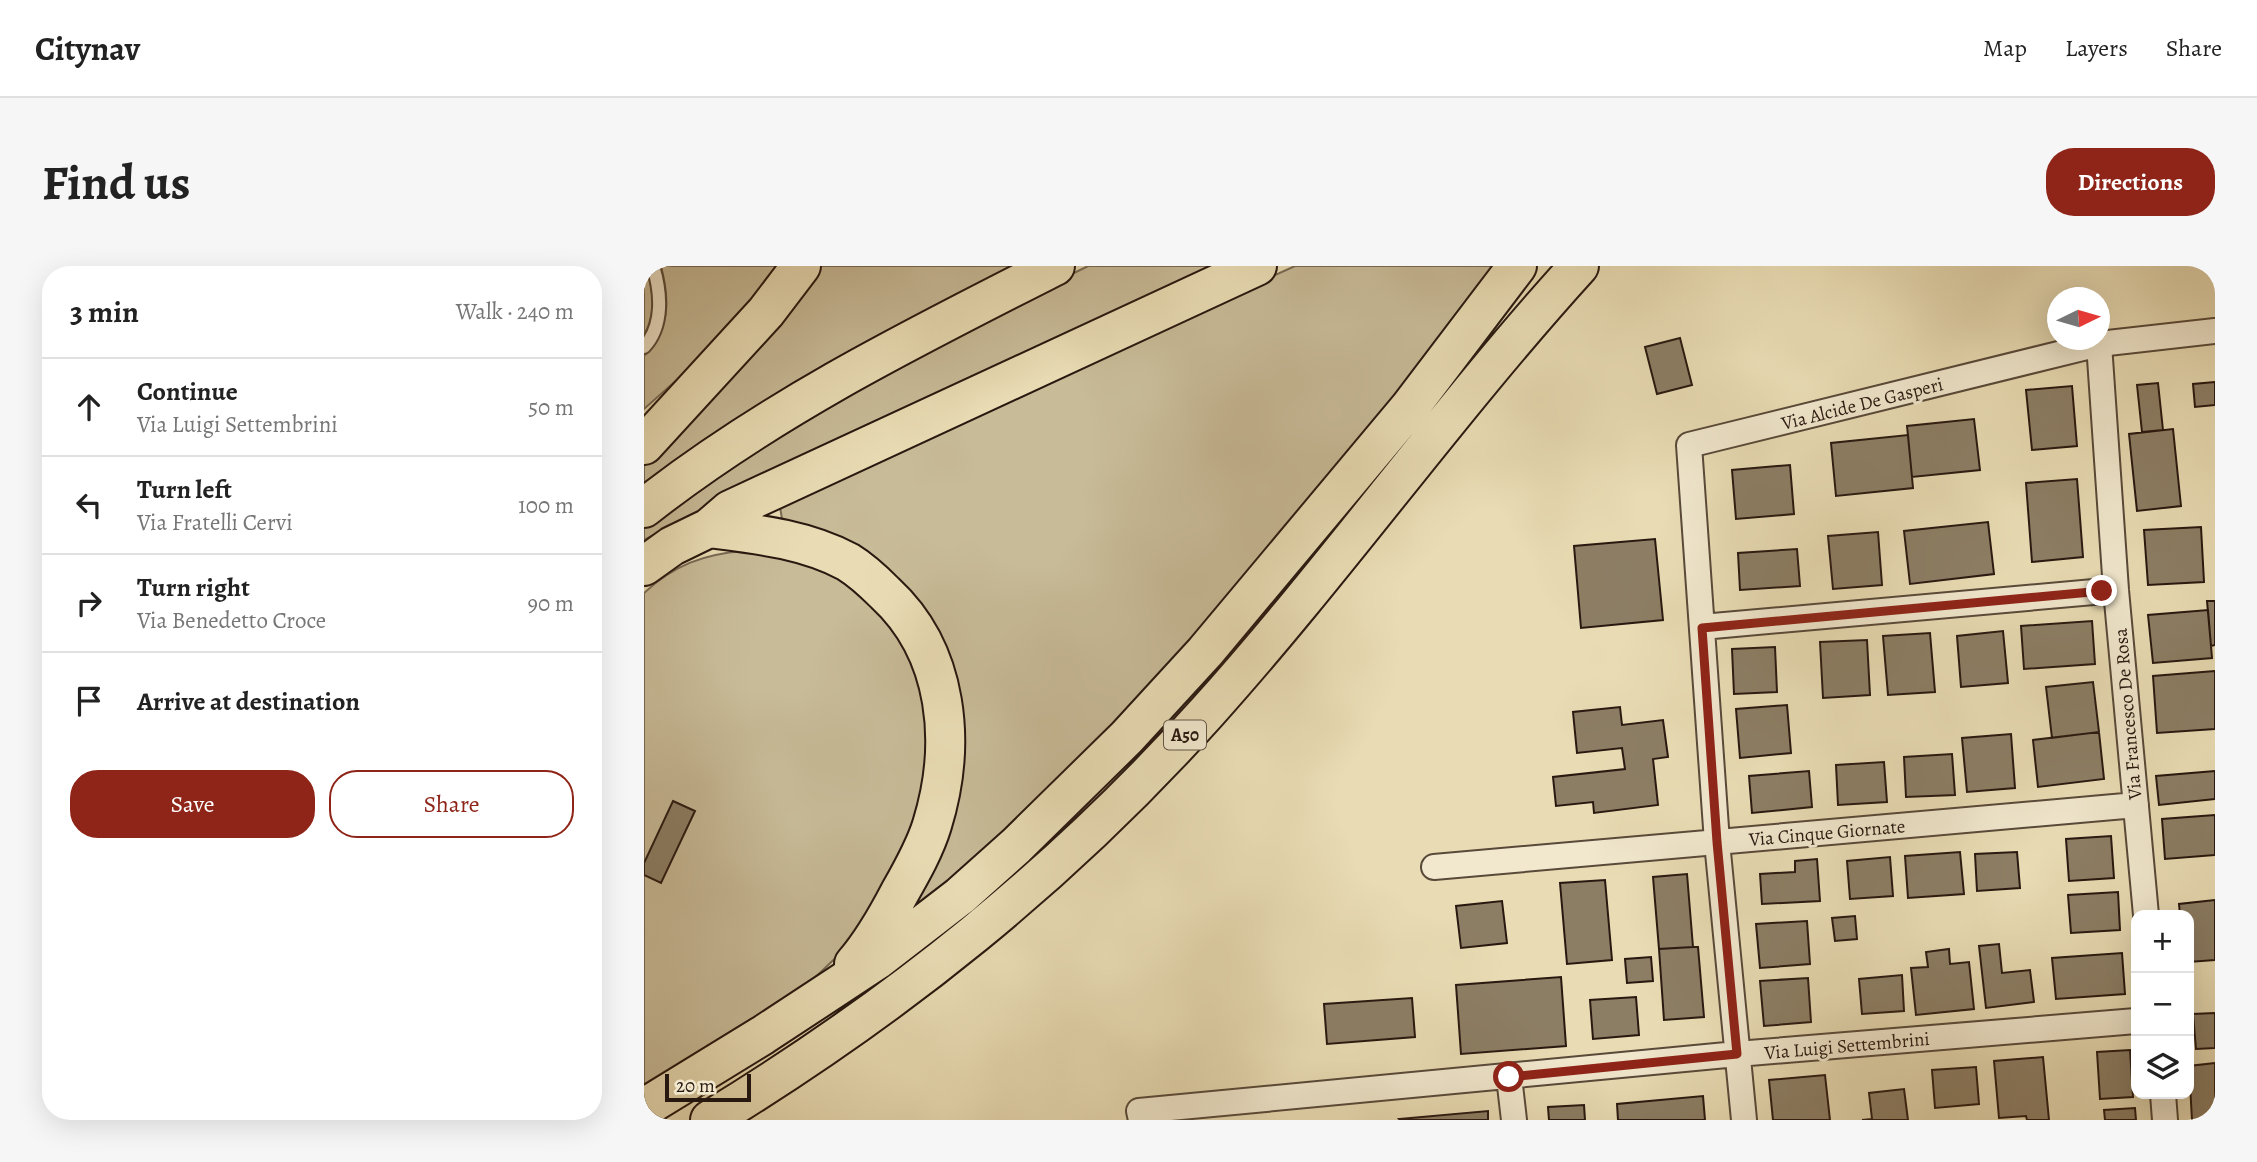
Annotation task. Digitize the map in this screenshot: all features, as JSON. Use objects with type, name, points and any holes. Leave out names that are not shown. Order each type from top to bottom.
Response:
[{"type":"highway","points":[[652,431],[766,313],[801,266]]},
{"type":"highway","points":[[644,508],[687,474],[750,432],[912,339],[1055,266]]},
{"type":"highway","points":[[644,566],[671,545],[709,528],[730,510],[1256,266]]},
{"type":"highway","points":[[644,1108],[763,1035],[877,960],[960,896],[1016,846],[1127,737],[1205,652],[1410,407],[1517,266]]},
{"type":"highway","name":"A50","points":[[710,1120],[771,1083],[928,973],[1006,910],[1141,782],[1275,635],[1483,377],[1578,266]]},
{"type":"highway","points":[[709,528],[787,540],[822,550],[850,564],[899,606],[920,635],[934,666],[944,706],[947,746],[932,826],[911,873],[885,920],[866,949],[834,987]]},
{"type":"street","name":"Via Alcide De Gasperi","points":[[2110,343],[2215,331]]},
{"type":"street","name":"Via Alcide De Gasperi","points":[[1744,1120],[1717,842],[1689,445],[2075,350]]},
{"type":"street","name":"Via Francesco De Rosa","points":[[2099,350],[2116,590],[2146,910]]},
{"type":"street","points":[[1702,628],[2116,590]]},
{"type":"street","name":"Via Cinque Giornate","points":[[1434,867],[2136,805]]},
{"type":"street","name":"Via Luigi Settembrini","points":[[1140,1116],[1737,1054],[2131,1021]]},
{"type":"street","points":[[1509,1077],[1514,1120]]},
{"type":"street","points":[[2163,1099],[2165,1120]]},
{"type":"lane","points":[[644,347],[654,333],[658,318],[658,283],[653,266]]},
{"type":"shaded area","points":[[644,266],[652,292],[652,309],[644,335]]},
{"type":"shaded area","points":[[661,266],[781,266],[716,345],[644,409],[644,356],[659,336],[666,314],[666,291]]},
{"type":"shaded area","points":[[815,266],[1028,266],[644,493],[644,464],[778,318]]},
{"type":"shaded area","points":[[1088,266],[1229,266],[692,515],[644,540],[644,523],[737,455]]},
{"type":"shaded area","points":[[1295,266],[1498,266],[1288,531],[1125,721],[914,916],[907,909],[957,684],[782,519],[780,507],[986,406]]},
{"type":"shaded area","points":[[744,551],[779,553],[847,577],[893,621],[927,687],[931,762],[897,874],[844,950],[807,985],[644,1094],[644,593],[678,568],[703,558]]},
{"type":"building","points":[[1680,338],[1692,385],[1657,394],[1645,347]]},
{"type":"building","points":[[2215,382],[2215,405],[2195,407],[2193,384]]},
{"type":"building","points":[[2158,383],[2163,430],[2142,432],[2137,385]]},
{"type":"building","points":[[2072,386],[2077,446],[2032,450],[2026,390]]},
{"type":"building","points":[[1974,419],[1980,470],[1912,477],[1907,426]]},
{"type":"building","points":[[2173,429],[2181,506],[2137,511],[2129,434]]},
{"type":"building","points":[[1908,435],[1913,488],[1836,496],[1831,443]]},
{"type":"building","points":[[1790,465],[1794,514],[1736,519],[1732,470]]},
{"type":"building","points":[[2077,479],[2083,557],[2032,562],[2026,483]]},
{"type":"building","points":[[1988,522],[1994,574],[1910,584],[1904,531]]},
{"type":"building","points":[[2201,527],[2204,582],[2148,585],[2144,530]]},
{"type":"building","points":[[1878,532],[1882,585],[1833,589],[1828,536]]},
{"type":"building","points":[[1655,539],[1663,620],[1581,628],[1574,546]]},
{"type":"building","points":[[1797,549],[1800,586],[1740,590],[1738,553]]},
{"type":"building","points":[[2207,601],[2215,601],[2215,645],[2211,646]]},
{"type":"building","points":[[2208,610],[2212,658],[2153,663],[2148,615]]},
{"type":"building","points":[[2092,621],[2095,664],[2024,669],[2021,626]]},
{"type":"building","points":[[2003,631],[2008,683],[1961,687],[1957,636]]},
{"type":"building","points":[[1930,633],[1935,692],[1888,695],[1883,636]]},
{"type":"building","points":[[1867,640],[1870,695],[1823,698],[1820,642]]},
{"type":"building","points":[[1775,647],[1777,692],[1734,694],[1732,649]]},
{"type":"building","points":[[2215,671],[2215,729],[2157,733],[2153,676]]},
{"type":"building","points":[[2093,682],[2099,732],[2052,738],[2046,687]]},
{"type":"building","points":[[1787,705],[1791,753],[1740,758],[1736,709]]},
{"type":"building","points":[[1620,707],[1622,725],[1663,720],[1668,757],[1653,759],[1658,805],[1594,813],[1593,802],[1556,806],[1553,777],[1625,769],[1622,748],[1577,753],[1573,712]]},
{"type":"building","points":[[2099,732],[2104,779],[2038,787],[2033,740]]},
{"type":"building","points":[[2011,734],[2015,788],[1967,792],[1962,738]]},
{"type":"building","points":[[1952,754],[1955,795],[1906,797],[1904,757]]},
{"type":"building","points":[[1884,762],[1887,802],[1838,805],[1836,765]]},
{"type":"building","points":[[1809,771],[1812,807],[1752,813],[1749,776]]},
{"type":"building","points":[[2215,771],[2215,799],[2159,805],[2156,776]]},
{"type":"building","points":[[673,801],[695,811],[661,883],[644,875],[644,863]]},
{"type":"building","points":[[2215,815],[2215,855],[2165,859],[2162,819]]},
{"type":"building","points":[[2111,836],[2114,878],[2069,881],[2066,839]]},
{"type":"building","points":[[1960,852],[1964,894],[1908,898],[1905,856]]},
{"type":"building","points":[[2017,852],[2020,888],[1977,891],[1975,854]]},
{"type":"building","points":[[1890,857],[1893,896],[1850,899],[1847,861]]},
{"type":"building","points":[[1817,859],[1820,901],[1762,904],[1760,874],[1795,872],[1795,861]]},
{"type":"building","points":[[1687,874],[1693,947],[1659,949],[1653,877]]},
{"type":"building","points":[[1605,880],[1612,960],[1567,964],[1560,883]]},
{"type":"building","points":[[2118,892],[2120,930],[2071,933],[2068,895]]},
{"type":"building","points":[[2215,900],[2215,960],[2194,962],[2194,910],[2180,910],[2179,904]]},
{"type":"building","points":[[1502,901],[1507,943],[1461,948],[1456,906]]},
{"type":"building","points":[[1855,916],[1857,939],[1835,941],[1832,918]]},
{"type":"building","points":[[1807,921],[1810,964],[1760,968],[1756,924]]},
{"type":"building","points":[[1999,944],[2002,973],[2030,970],[2034,1002],[1986,1008],[1979,946]]},
{"type":"building","points":[[1698,947],[1704,1017],[1664,1020],[1659,949]]},
{"type":"building","points":[[1949,949],[1950,964],[1969,962],[1974,1009],[1916,1015],[1911,968],[1928,967],[1926,952]]},
{"type":"building","points":[[2122,953],[2125,994],[2056,999],[2052,958]]},
{"type":"building","points":[[1651,957],[1653,981],[1627,983],[1625,959]]},
{"type":"building","points":[[1902,975],[1904,1011],[1862,1014],[1859,979]]},
{"type":"building","points":[[1561,977],[1566,1046],[1461,1054],[1456,985]]},
{"type":"building","points":[[1808,978],[1811,1022],[1764,1026],[1760,981]]},
{"type":"building","points":[[1636,997],[1639,1035],[1593,1039],[1590,1000]]},
{"type":"building","points":[[1412,998],[1415,1037],[1327,1044],[1324,1004]]},
{"type":"building","points":[[2215,1013],[2215,1048],[2196,1049],[2194,1014]]},
{"type":"building","points":[[2130,1050],[2131,1097],[2100,1099],[2097,1052]]},
{"type":"building","points":[[2043,1057],[2049,1120],[2027,1120],[2026,1116],[1999,1118],[1994,1061]]},
{"type":"building","points":[[2215,1063],[2215,1120],[2192,1120],[2194,1065]]},
{"type":"building","points":[[1976,1067],[1979,1104],[1935,1108],[1932,1070]]},
{"type":"building","points":[[1825,1075],[1830,1120],[1773,1120],[1769,1080]]},
{"type":"building","points":[[1904,1089],[1908,1120],[1862,1120],[1872,1119],[1869,1093]]},
{"type":"building","points":[[1703,1096],[1705,1120],[1618,1120],[1617,1104]]},
{"type":"building","points":[[1584,1105],[1585,1120],[1549,1120],[1548,1107]]},
{"type":"building","points":[[2135,1108],[2136,1120],[2105,1120],[2104,1110]]},
{"type":"building","points":[[1488,1111],[1488,1120],[1399,1119]]},
{"type":"route","points":[[1509,1077],[1737,1054],[1717,842],[1702,628],[2102,591]]}]
